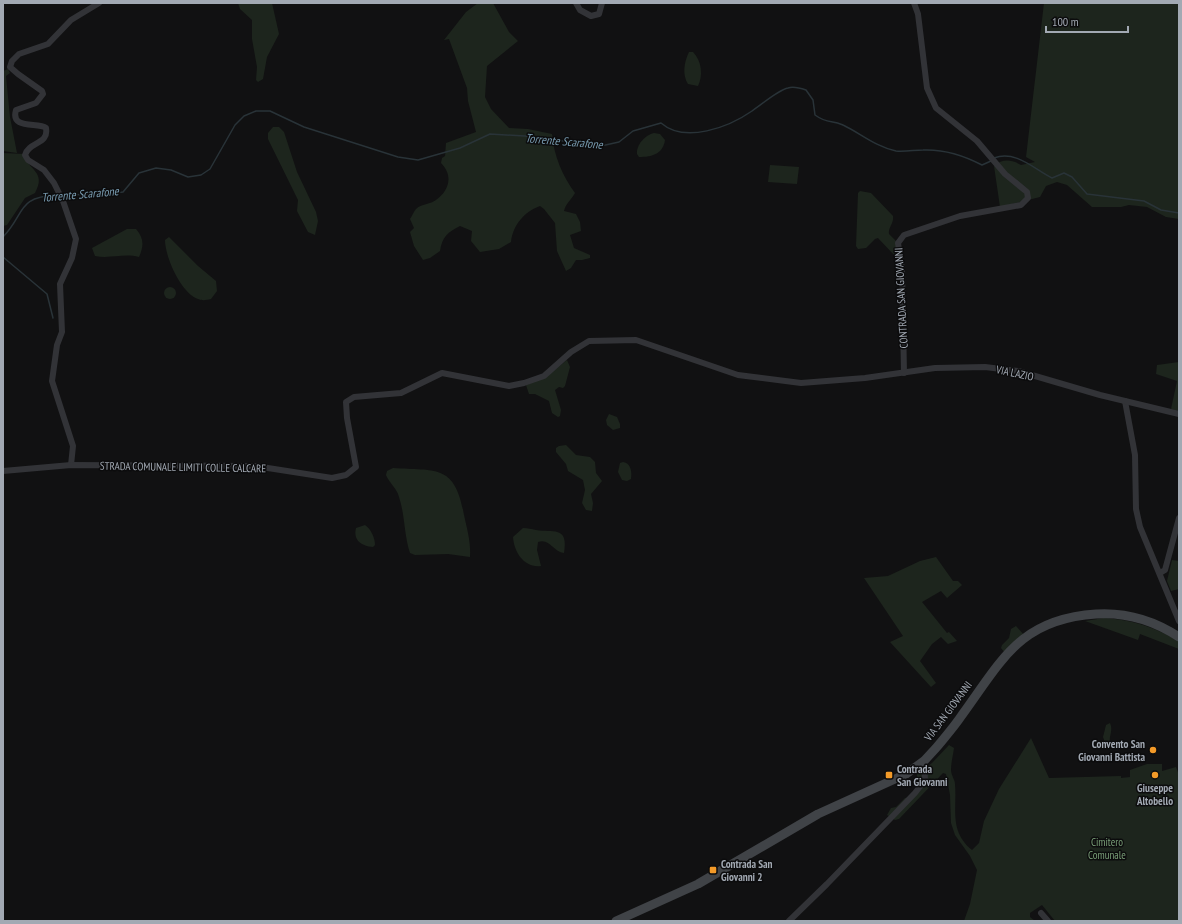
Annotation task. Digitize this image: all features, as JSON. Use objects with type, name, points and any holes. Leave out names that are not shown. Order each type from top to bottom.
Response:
[{"type":"main road","name":"VIA SAN GIOVANNI","points":[[616,921],[698,884],[818,814],[906,774],[924,761],[954,726],[1005,655],[1029,635],[1043,627],[1074,616],[1114,614],[1132,616],[1154,623],[1179,637]]},
{"type":"street","points":[[71,465],[73,446],[52,381],[57,344],[62,332],[60,284],[72,258],[76,239],[59,192],[44,170],[26,158],[25,155],[27,150],[45,139],[47,134],[46,128],[42,125],[24,124],[16,118],[15,113],[19,109],[36,103],[43,94],[42,91],[10,67],[12,61],[19,54],[48,44],[71,20],[99,3]]},
{"type":"street","points":[[576,3],[580,10],[590,16],[599,14],[602,3]]},
{"type":"street","name":"CONTRADA SAN GIOVANNI","points":[[904,373],[902,269],[898,243],[904,235],[938,223],[960,216],[1021,205],[1026,202],[1028,198],[1027,192],[1005,174],[966,131],[936,108],[930,98],[927,88],[918,14],[914,3]]},
{"type":"street","name":"STRADA COMUNALE LIMITI COLLE CALCARE","points":[[3,471],[71,465],[255,466],[332,478],[346,475],[356,467],[347,418],[346,402],[354,397],[401,393],[442,373],[509,386],[524,383],[544,376],[571,352],[589,341],[636,340],[738,375],[790,382],[865,378],[904,373]]},
{"type":"street","name":"VIA LAZIO","points":[[904,373],[935,368],[992,368],[1018,372],[1179,414]]},
{"type":"street","points":[[1125,400],[1135,455],[1136,509],[1140,527],[1179,621]]},
{"type":"street","points":[[1160,573],[1165,570],[1179,518]]},
{"type":"street","points":[[789,921],[915,793],[925,780],[924,761]]},
{"type":"street","points":[[1041,912],[1048,921]]},
{"type":"green space","points":[[238,3],[272,3],[279,34],[267,57],[263,79],[258,82],[256,80],[257,67],[252,39],[252,20],[240,9]]},
{"type":"green space","points":[[478,3],[493,3],[509,32],[518,41],[487,66],[485,97],[491,109],[509,128],[528,129],[552,134],[559,165],[575,193],[564,211],[576,214],[580,222],[581,231],[570,235],[574,248],[590,255],[590,258],[576,260],[571,268],[566,271],[557,251],[555,223],[540,206],[529,212],[520,220],[514,230],[511,242],[499,249],[480,252],[471,241],[472,231],[460,226],[452,230],[446,236],[442,242],[440,251],[430,258],[423,260],[414,246],[410,232],[414,228],[410,219],[418,207],[436,200],[441,196],[447,187],[447,172],[441,163],[442,158],[445,156],[446,143],[476,132],[468,101],[467,88],[449,39],[444,40],[466,12]]},
{"type":"green space","points":[[1044,3],[1179,3],[1179,219],[1166,217],[1147,207],[1129,205],[1121,207],[1092,207],[1067,185],[1057,182],[1046,186],[1040,197],[1000,207],[994,166],[1003,161],[1014,162],[1021,165],[1035,162],[1026,157]]},
{"type":"green space","points":[[689,52],[693,52],[700,64],[701,78],[698,86],[688,84],[685,77],[685,64]]},
{"type":"green space","points":[[8,69],[10,73],[6,76],[10,117],[17,153],[3,151],[3,71]]},
{"type":"green space","points":[[273,127],[279,127],[284,132],[297,172],[316,212],[318,221],[315,235],[308,232],[297,211],[298,200],[268,139],[268,133]]},
{"type":"green space","points":[[654,133],[660,134],[665,140],[662,149],[656,154],[639,157],[637,154],[638,147],[647,136]]},
{"type":"green space","points":[[3,153],[24,154],[26,160],[38,175],[39,180],[35,193],[25,198],[7,225],[3,226]]},
{"type":"green space","points":[[770,165],[799,167],[797,184],[768,182]]},
{"type":"green space","points":[[860,191],[871,193],[893,216],[889,234],[896,241],[899,259],[878,238],[866,248],[858,249],[856,246],[858,193]]},
{"type":"green space","points":[[127,229],[136,229],[141,236],[142,249],[139,257],[95,256],[92,248]]},
{"type":"green space","points":[[169,237],[198,266],[216,281],[217,291],[211,299],[198,299],[186,290],[180,282],[168,256],[165,240]]},
{"type":"green space","points":[[168,287],[172,287],[176,293],[172,299],[168,299],[164,295],[164,291]]},
{"type":"green space","points":[[567,360],[570,367],[565,386],[563,388],[559,387],[555,390],[561,410],[560,416],[558,417],[552,413],[549,401],[535,394],[529,394],[526,385],[546,377]]},
{"type":"green space","points":[[1179,362],[1179,411],[1171,409],[1177,381],[1156,374],[1157,365]]},
{"type":"green space","points":[[609,414],[617,417],[620,428],[613,430],[607,425],[606,420]]},
{"type":"green space","points":[[566,445],[576,455],[590,457],[595,462],[596,473],[602,481],[591,494],[593,503],[592,511],[586,510],[582,503],[585,490],[583,480],[568,471],[566,464],[556,452],[556,448]]},
{"type":"green space","points":[[623,462],[628,464],[631,471],[631,479],[627,481],[622,480],[618,472],[620,463]]},
{"type":"green space","points":[[393,468],[432,471],[442,474],[449,479],[460,498],[470,546],[470,557],[448,554],[415,555],[410,553],[399,497],[397,491],[386,475],[387,471]]},
{"type":"green space","points":[[365,525],[371,531],[375,542],[373,547],[362,544],[357,539],[355,532],[356,528]]},
{"type":"green space","points":[[523,528],[553,531],[562,534],[565,544],[564,553],[557,550],[549,543],[542,541],[538,542],[537,550],[541,566],[535,566],[525,562],[515,548],[513,537]]},
{"type":"green space","points":[[936,557],[953,581],[958,581],[962,585],[947,598],[941,591],[922,602],[947,633],[949,632],[957,641],[948,644],[941,637],[932,644],[920,661],[936,683],[931,687],[890,642],[903,636],[864,578],[888,576],[920,561]]},
{"type":"green space","points":[[1172,560],[1179,561],[1179,589],[1171,591],[1167,581]]},
{"type":"green space","points":[[1104,618],[1125,620],[1152,628],[1179,641],[1179,649],[1140,634],[1138,640],[1085,621]]},
{"type":"green space","points":[[1016,626],[1025,636],[1005,653],[1001,648],[1002,645],[1009,638],[1011,629]]},
{"type":"green space","points":[[1110,723],[1111,747],[1106,745],[1103,737],[1106,725]]},
{"type":"green space","name":"Cimitero Comunale","points":[[1031,738],[1049,778],[1121,776],[1121,778],[1130,777],[1130,770],[1147,764],[1162,764],[1162,771],[1176,767],[1179,775],[1179,921],[1055,921],[1042,905],[1030,913],[1030,917],[1035,921],[964,921],[970,904],[977,870],[970,856],[955,835],[951,823],[950,795],[946,774],[943,773],[899,819],[895,820],[887,815],[891,808],[896,807],[905,798],[915,796],[922,788],[917,781],[917,774],[932,763],[949,745],[954,748],[951,770],[955,784],[955,811],[957,828],[965,843],[972,850],[979,843],[984,821],[999,789]]},
{"type":"waterway","name":"Torrente Scarafone","points":[[63,195],[123,192],[139,173],[156,168],[171,170],[188,177],[201,175],[210,169],[235,125],[244,116],[256,111],[270,111],[304,127],[398,157],[418,160],[460,148],[490,134],[525,136],[601,146],[619,142],[633,131],[661,123],[671,129],[682,132],[694,133],[707,131],[731,123],[752,111],[779,92],[790,87],[806,90],[813,100],[815,115],[827,121],[836,122],[843,125],[889,149],[896,151],[931,150],[946,152],[968,158],[982,165],[991,161]]},
{"type":"waterway","name":"Torrente Scarafone","points":[[994,158],[1002,156],[1017,158],[1052,178],[1064,173],[1072,177],[1087,194],[1144,201],[1161,210],[1179,213]]},
{"type":"waterway","name":"Torrente Scarafone","points":[[3,237],[28,203],[34,199],[44,196],[57,195]]},
{"type":"waterway","points":[[3,257],[47,294],[53,318]]},
{"type":"place","name":"Convento San Giovanni Battista","points":[[1153,750]]},
{"type":"place","name":"Contrada San Giovanni","points":[[889,775]]},
{"type":"place","name":"Giuseppe Altobello","points":[[1155,775]]},
{"type":"place","name":"Contrada San Giovanni 2","points":[[713,870]]}]
